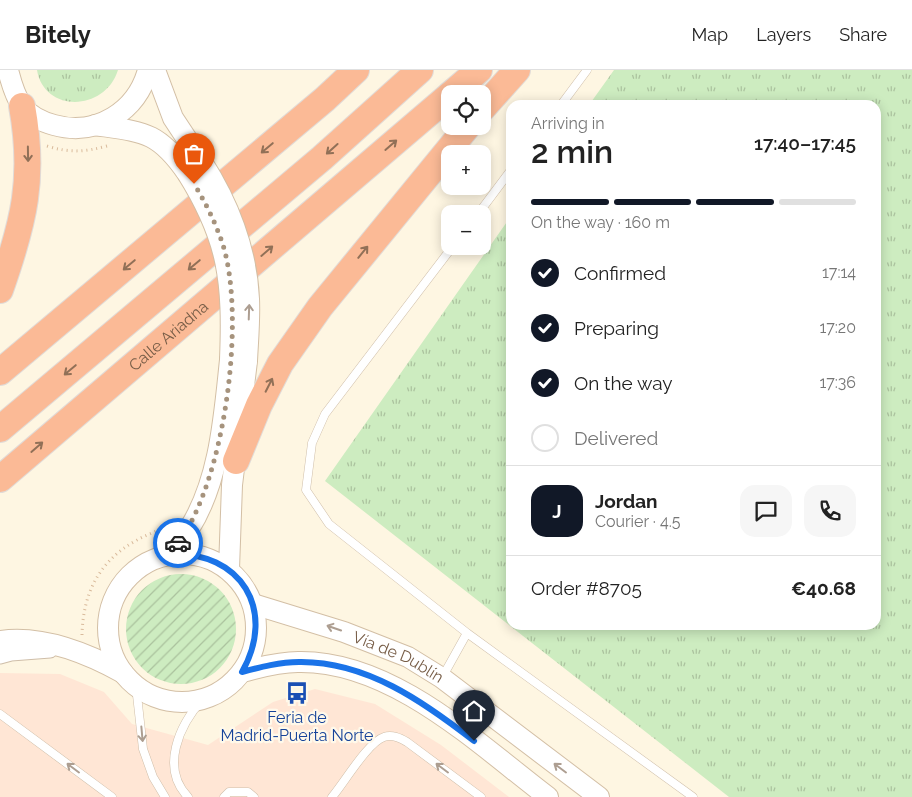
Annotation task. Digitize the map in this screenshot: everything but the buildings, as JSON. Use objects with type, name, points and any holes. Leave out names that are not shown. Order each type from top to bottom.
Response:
[{"type":"highway","points":[[0,372],[318,105],[356,70]]},
{"type":"highway","points":[[0,429],[322,158],[420,70]]},
{"type":"highway","name":"Calle Ariadna","points":[[461,85],[479,70]]},
{"type":"highway","points":[[491,99],[517,70]]},
{"type":"highway","name":"Calle Ariadna","points":[[0,479],[441,102]]},
{"type":"highway","points":[[0,290],[11,259],[27,194],[28,152],[22,106]]},
{"type":"highway","points":[[236,461],[259,405],[286,356],[350,268],[461,135]]},
{"type":"street","points":[[8,70],[22,106],[33,116],[66,128],[95,125],[112,120],[125,111],[139,94],[148,70]]},
{"type":"street","points":[[155,70],[173,118],[195,167]]},
{"type":"street","points":[[95,125],[142,132],[164,143],[195,167],[224,200],[238,237],[249,298],[238,360],[210,479],[189,528],[170,554]]},
{"type":"street","points":[[229,569],[230,511],[236,461],[238,360]]},
{"type":"street","points":[[0,641],[40,642],[98,660],[151,696],[167,701],[185,702],[203,699],[218,693],[242,672],[251,656],[256,639],[257,621],[253,604],[243,585],[229,569],[211,558],[191,553],[170,554],[149,561],[136,570],[116,592],[109,613],[107,632],[112,654],[129,680]]},
{"type":"street","name":"Vía de Dublín","points":[[253,604],[379,644],[408,657],[442,678],[599,797]]},
{"type":"street","points":[[0,656],[28,651],[65,649]]},
{"type":"street","name":"Vía de Dublín","points":[[242,672],[271,665],[299,662],[335,666],[371,677],[404,691],[445,718],[548,797]]},
{"type":"lane","points":[[565,100],[587,70]]},
{"type":"lane","points":[[485,205],[506,177]]},
{"type":"lane","points":[[446,255],[325,414],[312,443],[306,490],[329,524],[467,632],[693,797]]},
{"type":"lane","points":[[442,678],[467,632]]},
{"type":"lane","points":[[129,680],[143,749],[153,777],[165,797]]},
{"type":"lane","points":[[188,797],[182,790],[173,764],[184,724],[203,699]]},
{"type":"lane","points":[[0,714],[112,797]]},
{"type":"lane","points":[[332,797],[375,742],[385,736],[396,736],[407,742],[481,797]]},
{"type":"lane","points":[[224,797],[229,792],[248,792],[254,797]]},
{"type":"path","points":[[45,154],[46,145],[63,151],[85,152],[110,146]]},
{"type":"path","points":[[82,636],[83,611],[90,591],[103,568],[121,549],[139,538],[159,531],[172,522]]},
{"type":"shaded area","points":[[0,673],[60,674],[104,692],[132,724],[208,745],[273,702],[315,689],[375,704],[441,745],[509,797],[0,797]]},
{"type":"green space","points":[[37,70],[118,70],[111,84],[101,94],[89,100],[75,102],[62,100],[51,94],[42,84]]},
{"type":"green space","points":[[614,70],[912,70],[912,797],[729,797],[515,630],[881,630],[881,100],[593,100]]},
{"type":"green space","points":[[506,223],[506,623],[325,481],[484,255],[491,255],[491,244]]},
{"type":"green space","points":[[181,574],[192,575],[202,579],[220,590],[231,608],[235,618],[235,640],[231,650],[220,668],[202,679],[192,683],[181,684],[170,683],[160,679],[142,668],[131,650],[127,640],[126,629],[127,618],[131,608],[142,590],[160,579],[170,575]]},
{"type":"way so far","points":[[178,543],[189,528],[202,503],[210,479],[219,440],[230,360],[231,300],[223,246],[201,194],[194,184]]},
{"type":"place","name":"Feria de Madrid-Puerta Norte","points":[[297,693]]},
{"type":"route","points":[[178,543],[170,554],[191,553],[211,558],[229,569],[247,590],[257,621],[256,639],[251,656],[242,672],[271,665],[299,662],[335,666],[371,677],[404,691],[445,718],[474,741]]}]
